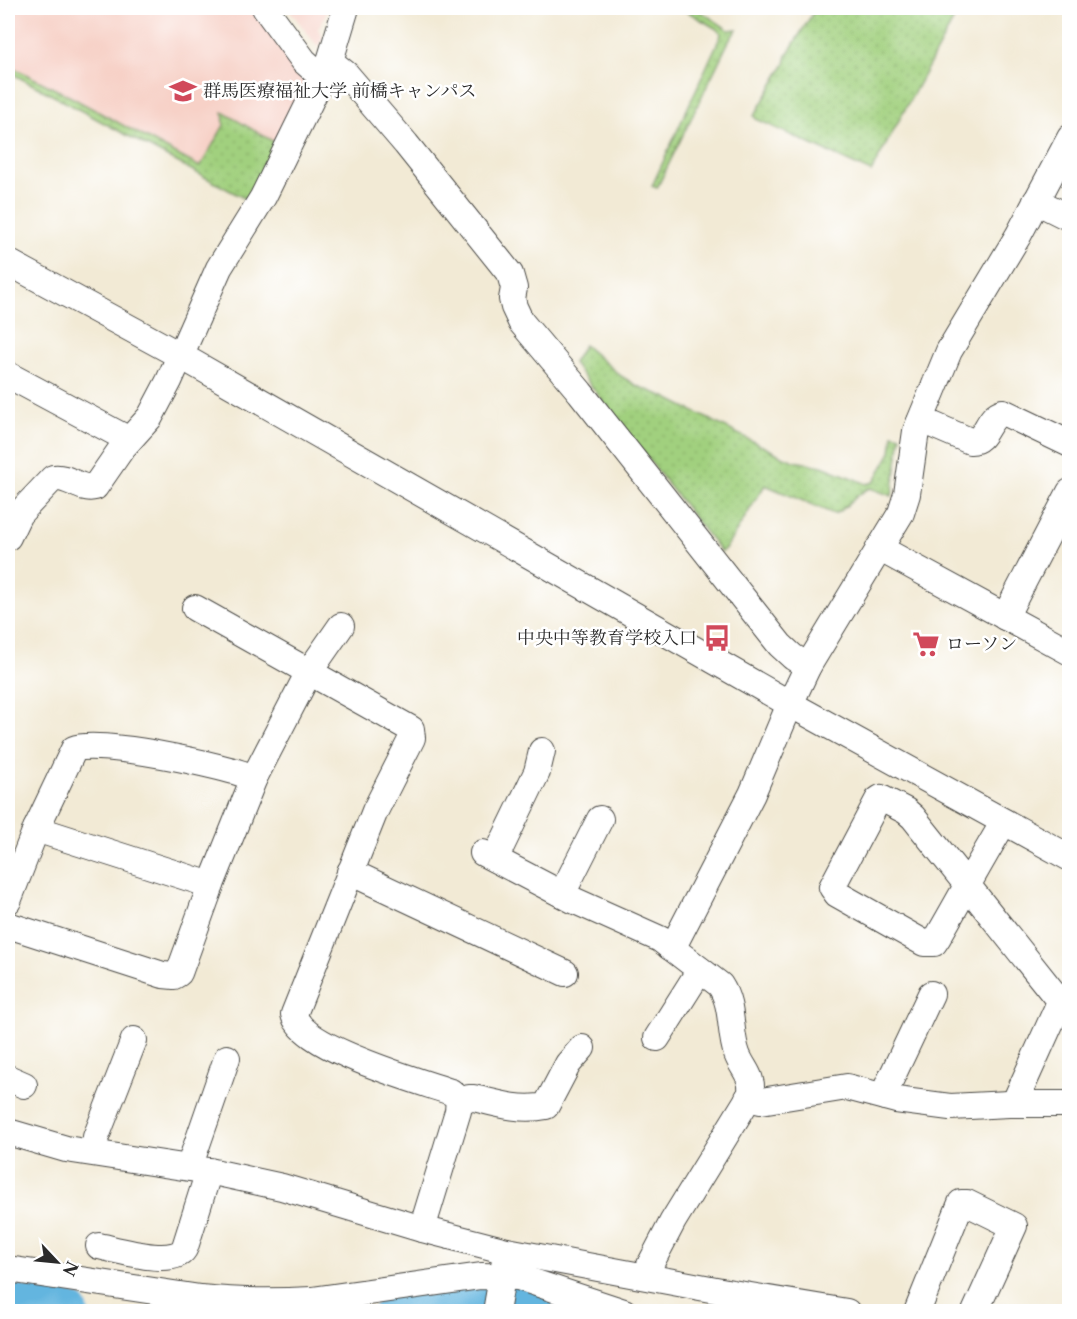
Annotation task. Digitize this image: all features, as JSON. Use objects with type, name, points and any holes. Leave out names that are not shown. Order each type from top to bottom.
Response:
[{"type":"street","points":[[265,8],[304,61],[346,74],[406,144],[510,274],[514,288],[512,299],[521,322],[580,392],[780,645],[793,657],[808,666]]},
{"type":"street","points":[[8,537],[13,511],[52,478],[64,479],[85,488],[95,487],[128,441],[150,417],[181,356],[219,268],[263,197],[326,68],[346,8]]},
{"type":"street","points":[[670,947],[677,939],[752,794],[808,666],[904,505],[914,443],[920,422],[949,351],[1004,260],[1070,138]]},
{"type":"street","points":[[1036,201],[1070,218]]},
{"type":"street","points":[[8,262],[181,356],[790,704],[1004,822],[1066,847]]},
{"type":"street","points":[[8,375],[128,441]]},
{"type":"street","points":[[920,422],[976,442],[981,438],[993,417],[1003,412],[1070,444]]},
{"type":"street","points":[[1005,617],[1067,502]]},
{"type":"street","points":[[879,548],[1070,652]]},
{"type":"street","points":[[195,608],[408,726],[412,733],[410,743],[379,802],[294,1009],[295,1020],[310,1035],[364,1063],[451,1092],[459,1100],[422,1229]]},
{"type":"street","points":[[8,925],[163,975],[174,976],[179,973],[254,778],[309,672],[341,626]]},
{"type":"street","points":[[8,901],[36,829],[74,749],[81,746],[154,754],[210,764],[254,778]]},
{"type":"street","points":[[542,751],[537,772],[489,856],[562,894],[660,939],[720,986],[726,994],[735,1045],[741,1062],[751,1079],[751,1094],[673,1221],[646,1276]]},
{"type":"street","points":[[1004,822],[967,886],[938,937],[930,945],[837,894],[832,887],[878,800],[881,798],[898,806],[913,817],[967,886],[1065,1008],[1014,1104]]},
{"type":"street","points":[[562,894],[600,819]]},
{"type":"street","points":[[36,829],[211,885]]},
{"type":"street","points":[[350,872],[565,974]]},
{"type":"street","points":[[657,1038],[700,970]]},
{"type":"street","points":[[885,1097],[887,1087],[931,994]]},
{"type":"street","points":[[94,1152],[96,1137],[134,1040]]},
{"type":"street","points":[[459,1104],[469,1098],[474,1098],[507,1106],[546,1106],[568,1064],[582,1048]]},
{"type":"street","points":[[99,1246],[164,1258],[178,1256],[183,1252],[200,1170],[193,1156],[227,1058]]},
{"type":"street","points":[[748,1098],[761,1101],[847,1087],[896,1100],[950,1107],[1070,1104]]},
{"type":"street","points":[[8,1132],[42,1143],[200,1170],[321,1197],[422,1229],[507,1251],[847,1311]]},
{"type":"street","points":[[917,1311],[961,1203],[967,1203],[1014,1226],[975,1311]]},
{"type":"street","points":[[496,1311],[507,1251]]},
{"type":"street","points":[[8,1269],[200,1298],[285,1301],[312,1300],[481,1276],[502,1281],[518,1277],[624,1311]]},
{"type":"shaded area","name":"群馬医療福祉大学 前橋キャンパス","points":[[8,8],[253,8],[308,78],[283,141],[274,142],[224,125],[201,167],[8,65]]},
{"type":"shaded area","points":[[288,8],[329,8],[318,29],[323,36],[318,47]]},
{"type":"green space","points":[[681,8],[696,8],[729,30],[737,29],[657,188],[652,186],[721,35],[720,31]]},
{"type":"green space","points":[[816,8],[960,8],[871,172],[756,119],[754,116]]},
{"type":"green space","points":[[8,65],[200,167],[224,125],[223,112],[274,142],[283,141],[251,202],[9,72]]},
{"type":"green space","points":[[584,345],[621,376],[637,386],[663,396],[782,456],[794,461],[822,466],[867,484],[874,482],[891,452],[893,434],[901,436],[892,496],[870,488],[860,493],[834,514],[765,485],[726,548],[721,552],[573,363]]},
{"type":"waterway","points":[[8,1303],[69,1312]]},
{"type":"waterway","points":[[393,1312],[470,1303],[508,1304],[547,1312]]},
{"type":"place","name":"群馬医療福祉大学 前橋キャンパス","points":[[183,91]]},
{"type":"place","name":"中央中等教育学校入口","points":[[717,638]]},
{"type":"place","name":"ローソン","points":[[926,644]]}]
